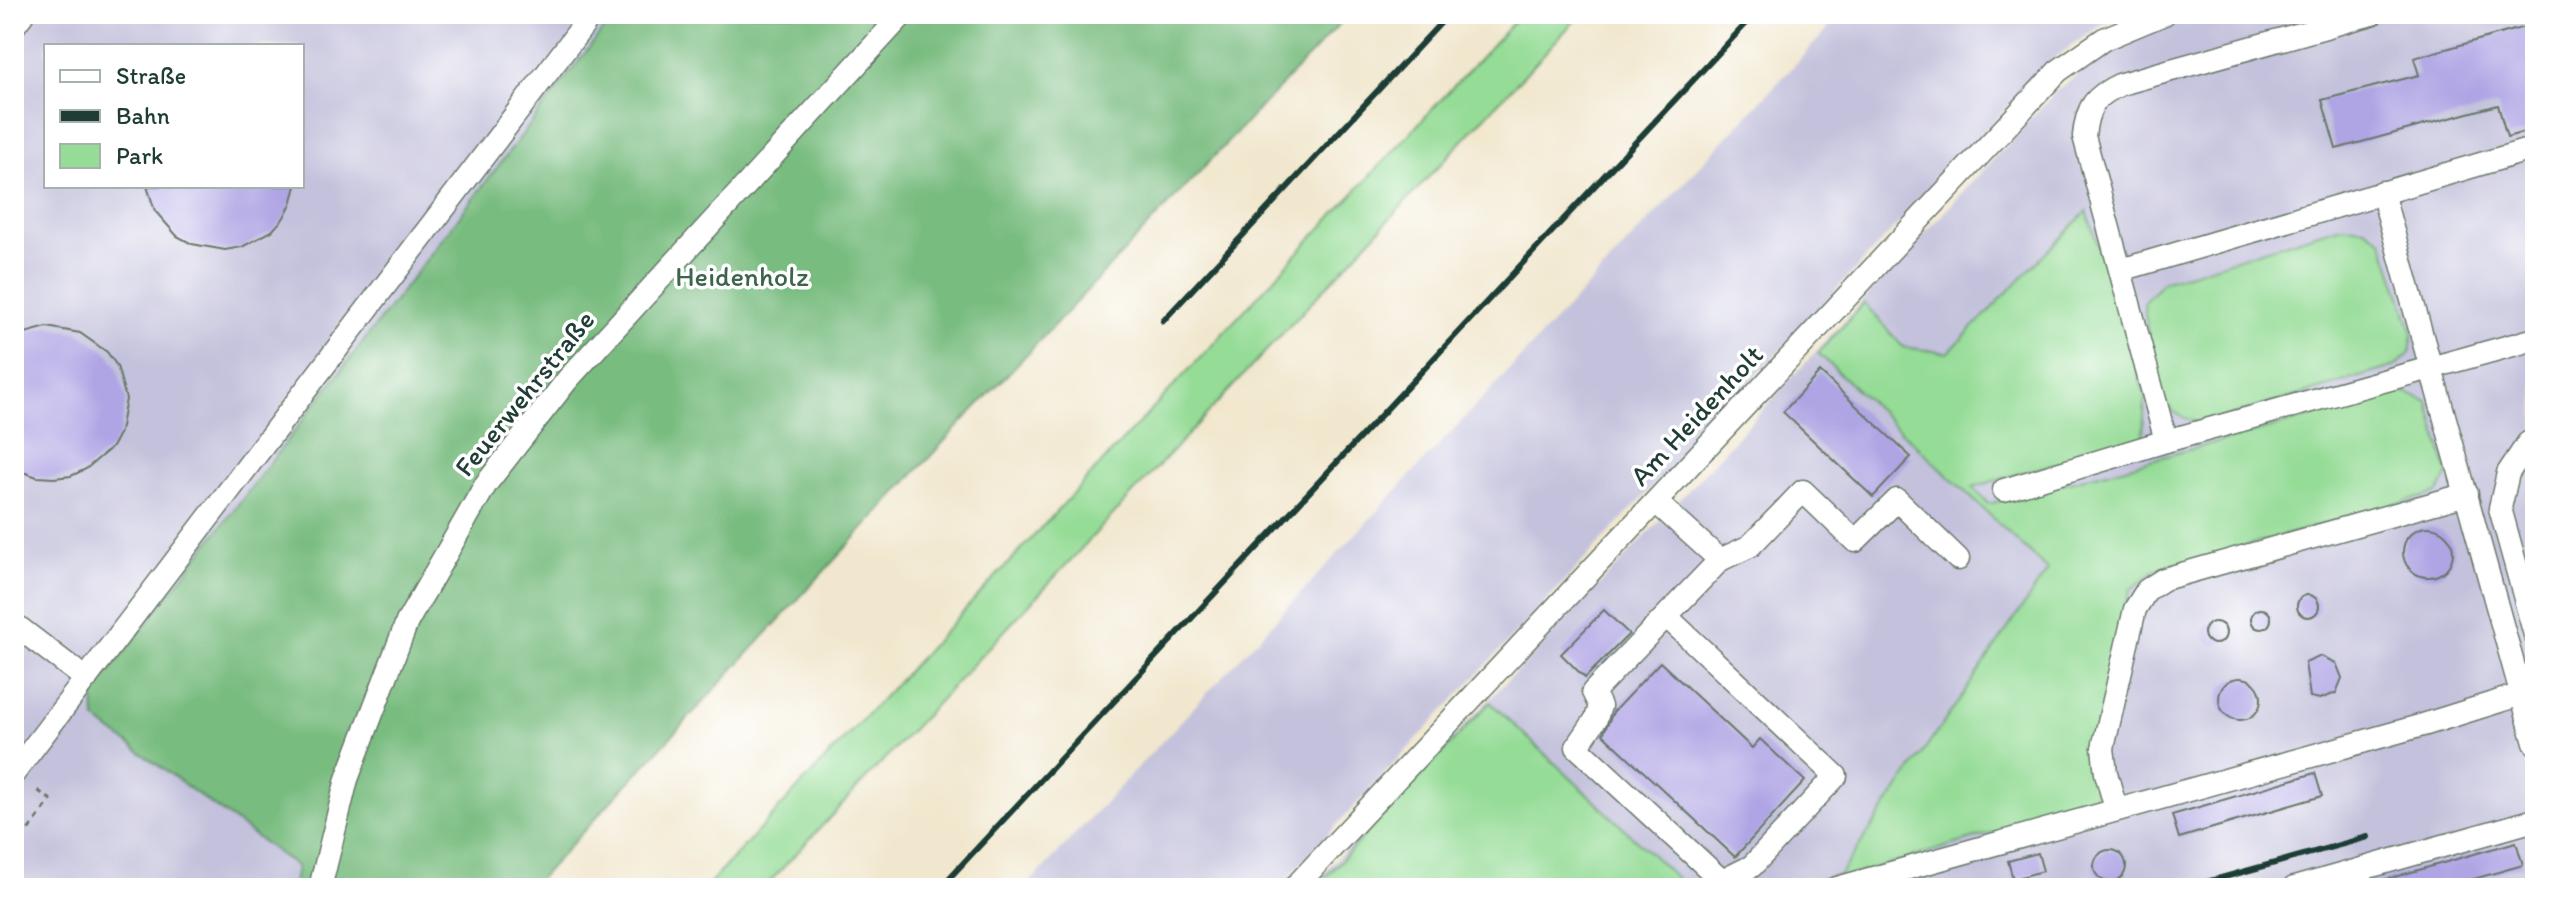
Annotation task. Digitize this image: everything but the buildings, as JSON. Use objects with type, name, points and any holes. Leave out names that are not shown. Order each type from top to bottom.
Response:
[{"type":"street","points":[[14,26],[23,14]]},
{"type":"street","points":[[14,773],[592,14]]},
{"type":"street","name":"Feuerwehrstraße","points":[[320,888],[347,779],[407,622],[486,484],[568,379],[903,14]]},
{"type":"street","name":"Am Heidenholt","points":[[1294,888],[2058,71],[2104,39],[2164,14]]},
{"type":"street","points":[[2166,441],[2084,136],[2090,108],[2101,94],[2121,84],[2372,14]]},
{"type":"street","points":[[2121,270],[2535,148]]},
{"type":"street","points":[[2382,192],[2535,743]]},
{"type":"street","points":[[2004,490],[2166,441],[2535,339]]},
{"type":"street","points":[[2534,629],[2500,508],[2508,473],[2528,443],[2535,439]]},
{"type":"street","points":[[1666,616],[1836,776],[1752,866],[1722,881],[1577,747],[1596,719],[1600,706],[1593,692],[1666,616],[1720,560],[1750,546],[1803,491],[1855,541],[1897,500],[1958,559]]},
{"type":"street","points":[[2116,809],[2103,748],[2135,609],[2147,590],[2164,579],[2467,494]]},
{"type":"street","points":[[1656,502],[1720,560]]},
{"type":"street","points":[[14,624],[86,679]]},
{"type":"street","points":[[1837,888],[2423,725],[2522,694]]},
{"type":"street","points":[[2294,888],[2535,820]]},
{"type":"path","points":[[14,849],[51,800],[33,787]]},
{"type":"shaded area","points":[[14,14],[615,14],[94,692],[95,720],[297,867],[293,888],[14,888]]},
{"type":"shaded area","points":[[1842,14],[2126,14],[2100,26],[2050,61],[1278,888],[1025,888]]},
{"type":"shaded area","points":[[2203,14],[2535,14],[2535,888],[1309,888],[1645,537],[2057,90],[2101,57],[2153,29]]},
{"type":"green space","name":"Heidenholz","points":[[615,14],[1349,14],[951,434],[531,888],[293,888],[297,867],[95,719],[94,692]]},
{"type":"green space","points":[[1521,14],[1581,14],[764,888],[705,888]]},
{"type":"green space","points":[[2087,211],[2145,396],[2143,438],[1973,487],[1988,504],[2403,392],[2428,401],[2448,474],[2438,493],[2154,571],[2130,590],[2094,746],[2096,802],[1809,888],[1787,888],[1840,874],[2048,570],[1818,353],[1864,303],[1903,347],[1948,353]]},
{"type":"green space","points":[[2341,226],[2365,228],[2382,240],[2413,333],[2410,353],[2396,366],[2203,424],[2186,419],[2172,410],[2165,402],[2158,383],[2144,302],[2162,282]]},
{"type":"green space","points":[[1490,702],[1687,888],[1315,888]]},
{"type":"railway","points":[[1163,321],[1449,14]]},
{"type":"railway","points":[[940,888],[1755,14]]},
{"type":"railway","points":[[2185,888],[2368,837]]}]
